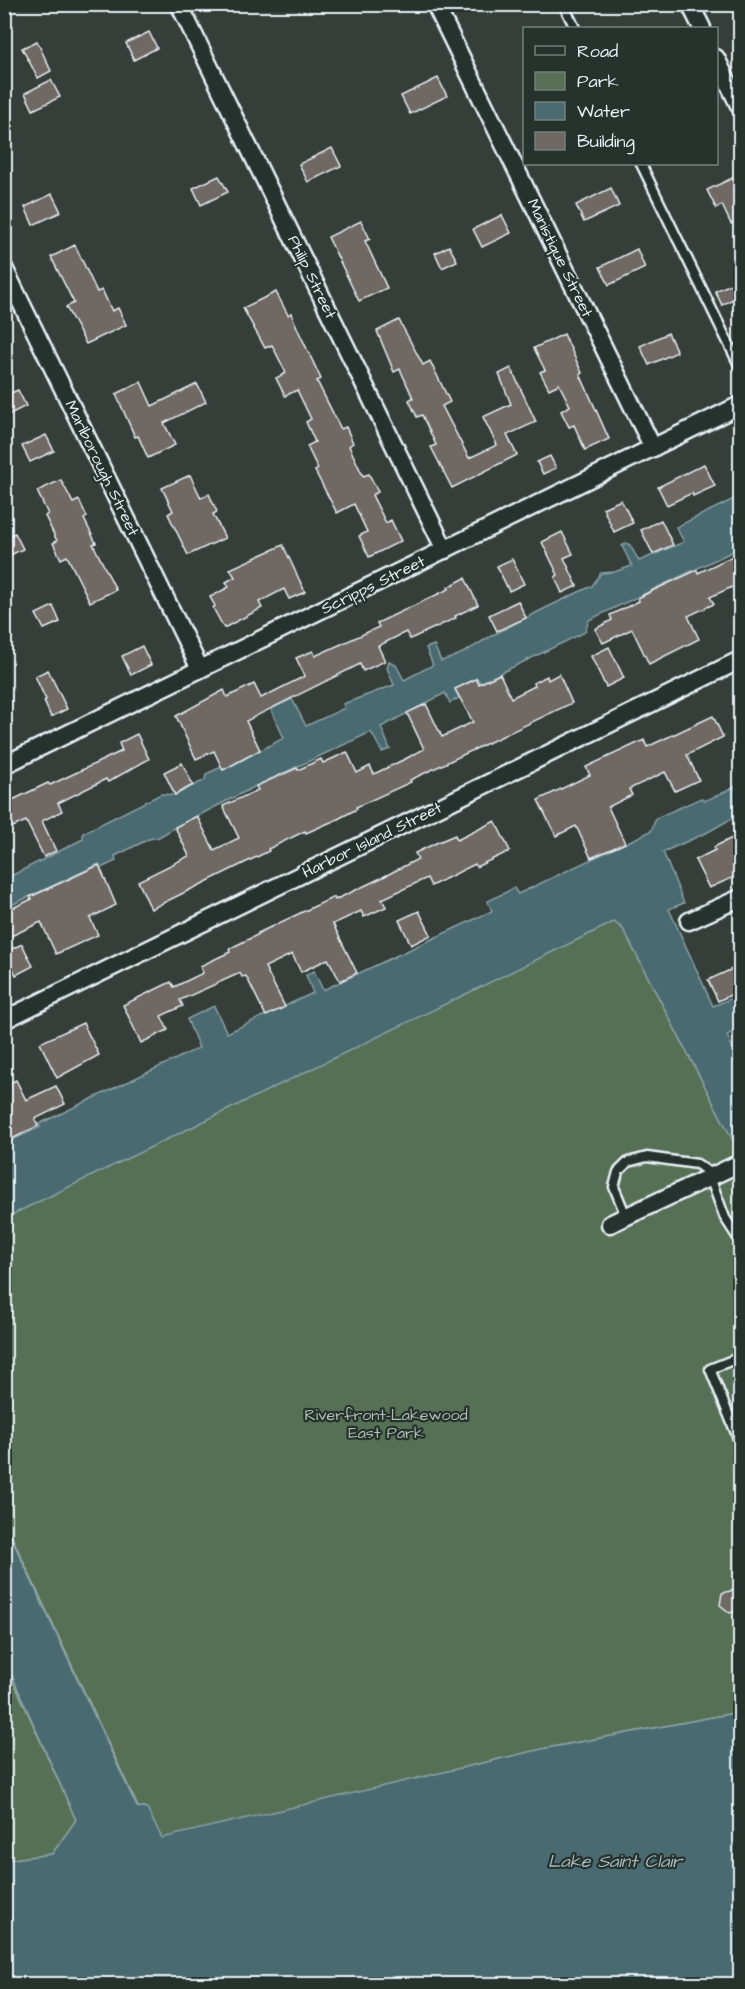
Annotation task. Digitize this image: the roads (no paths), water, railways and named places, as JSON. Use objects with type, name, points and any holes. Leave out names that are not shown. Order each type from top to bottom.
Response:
[{"type":"street","name":"Philip Street","points":[[178,4],[445,550]]},
{"type":"street","name":"Manistique Street","points":[[435,4],[653,448]]},
{"type":"street","points":[[690,4],[702,27]]},
{"type":"street","points":[[718,60],[741,107]]},
{"type":"street","name":"Marlborough Street","points":[[4,268],[200,669]]},
{"type":"street","name":"Scripps Street","points":[[4,765],[741,405]]},
{"type":"street","name":"Harbor Island Street","points":[[4,1020],[741,660]]},
{"type":"street","points":[[689,921],[741,898]]},
{"type":"street","points":[[610,1224],[741,1163]]},
{"type":"lane","points":[[563,4],[574,27]]},
{"type":"lane","points":[[641,165],[741,367]]},
{"type":"lane","points":[[626,1216],[614,1187],[618,1172],[628,1162],[647,1157],[697,1164],[704,1167],[711,1177],[725,1218],[741,1241]]},
{"type":"lane","points":[[741,1357],[710,1369],[741,1443]]},
{"type":"water","points":[[738,497],[740,501],[740,548],[589,620],[585,632],[480,683],[477,678],[455,689],[459,698],[450,703],[445,693],[381,727],[390,749],[382,752],[371,732],[256,786],[159,837],[149,839],[115,856],[116,861],[101,868],[99,864],[5,908],[5,879],[83,839],[83,833],[161,794],[175,795],[205,780],[206,774],[221,767],[223,770],[284,738],[271,709],[292,699],[306,726],[345,708],[343,704],[394,685],[387,668],[389,661],[396,665],[404,680],[433,665],[426,648],[434,645],[441,661],[457,656],[519,621],[592,586],[601,573],[614,572],[632,566],[622,546],[626,543],[630,545],[639,561],[684,542],[676,527]]},
{"type":"water","points":[[740,774],[740,814],[706,833],[663,852],[684,903],[669,909],[713,1006],[740,995],[740,1028],[727,1035],[734,1051],[739,1049],[740,1052],[740,1154],[623,929],[614,922],[5,1218],[4,1142],[40,1127],[39,1124],[199,1048],[187,1019],[214,1006],[227,1033],[313,993],[306,975],[314,971],[323,990],[492,911],[488,901],[514,888],[518,894],[651,831],[656,818],[701,798],[705,801],[737,786]]},
{"type":"water","name":"Lake Saint Clair","points":[[4,1522],[137,1807],[147,1809],[162,1838],[542,1749],[740,1712],[740,1984],[5,1984],[5,1860],[52,1854],[76,1820],[5,1660]]},
{"type":"park label","name":"Riverfront-Lakewood East Park","points":[[386,1424]]}]
